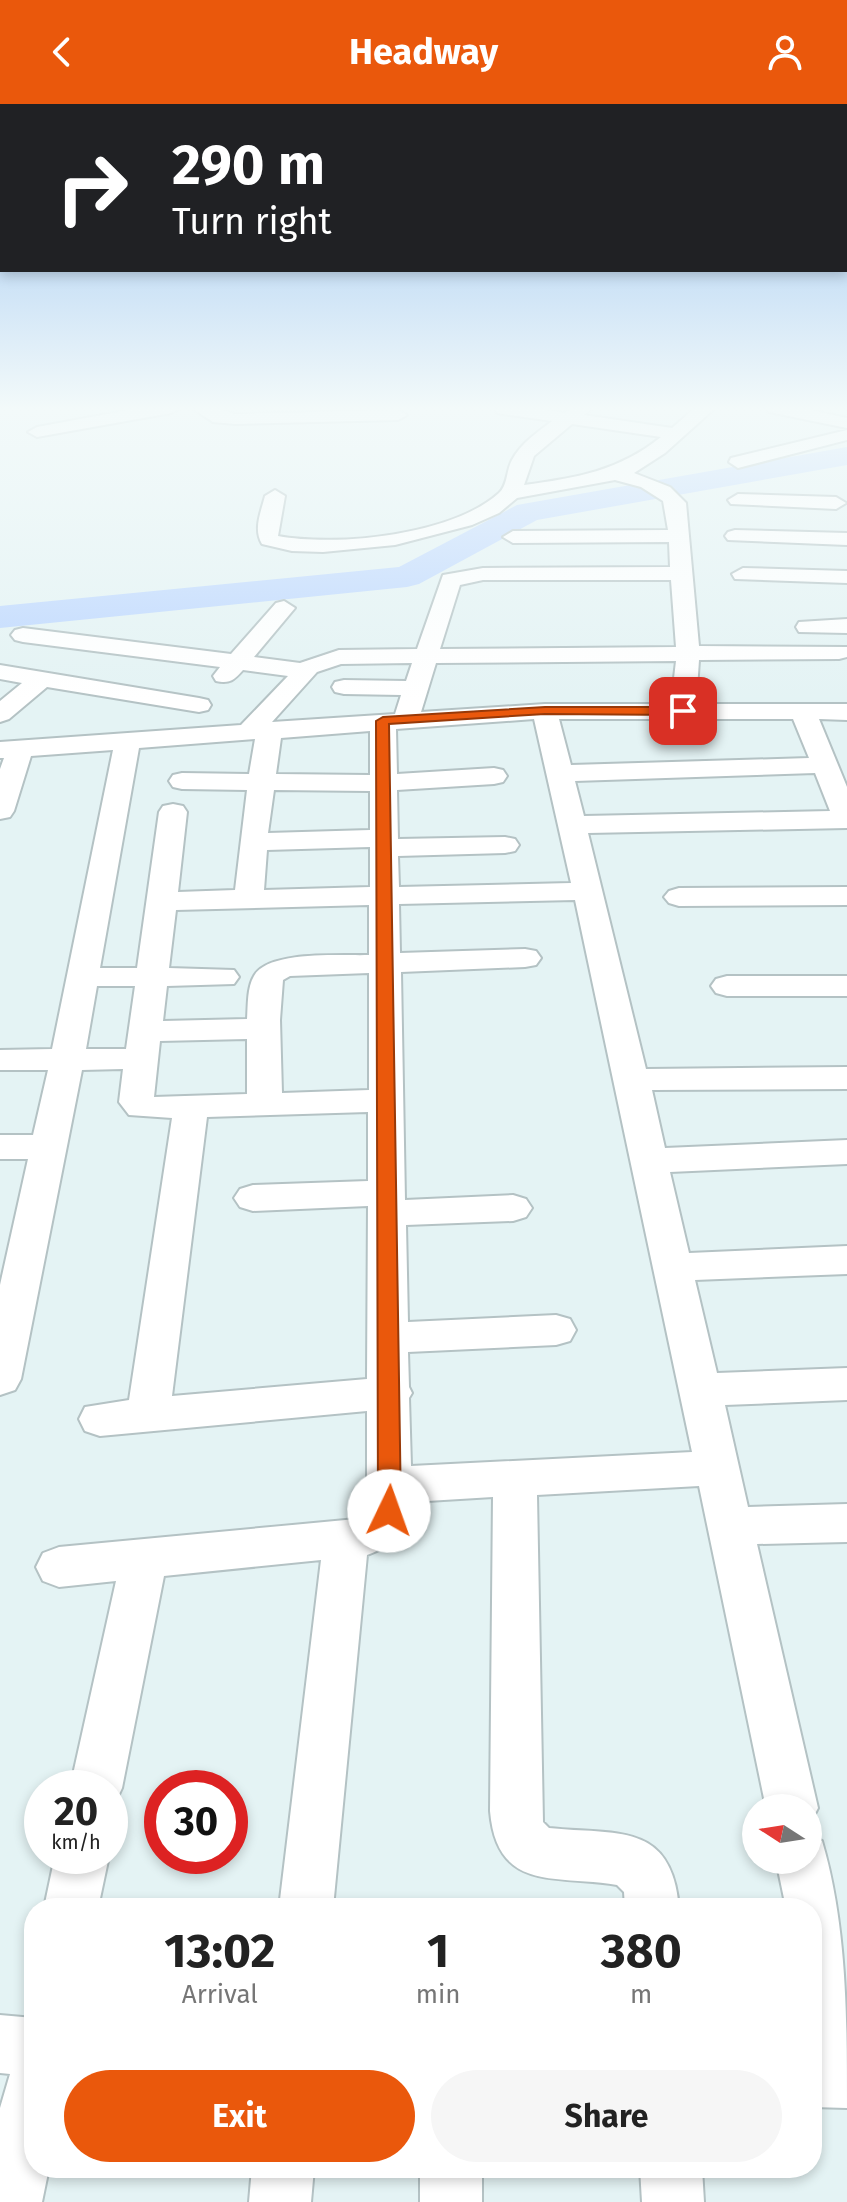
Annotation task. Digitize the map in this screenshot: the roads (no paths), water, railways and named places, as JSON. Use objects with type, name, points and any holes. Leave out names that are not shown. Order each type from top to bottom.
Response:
[{"type":"street","points":[[273,506],[267,532],[269,540],[300,547],[433,532],[480,515],[492,506]]},
{"type":"street","points":[[676,506],[688,654],[683,711]]},
{"type":"street","points":[[837,506],[847,533]]},
{"type":"street","points":[[513,537],[678,536]]},
{"type":"street","points":[[735,536],[847,539]]},
{"type":"street","points":[[59,1567],[364,1537],[378,1529],[389,1511],[391,1485],[384,783],[394,720],[416,688],[451,580],[458,576],[681,573]]},
{"type":"street","points":[[743,574],[847,577]]},
{"type":"street","points":[[171,737],[284,608]]},
{"type":"street","points":[[807,627],[847,626]]},
{"type":"street","points":[[23,635],[306,671]]},
{"type":"street","points":[[249,899],[253,842],[262,784],[260,730],[306,671],[324,660],[427,655],[839,652]]},
{"type":"street","points":[[0,672],[199,705]]},
{"type":"street","points":[[0,714],[42,679]]},
{"type":"street","points":[[344,687],[416,688]]},
{"type":"street","points":[[545,711],[632,1080],[789,1794]]},
{"type":"street","points":[[1,802],[10,749],[545,711],[847,712]]},
{"type":"street","points":[[572,825],[847,820],[803,712]]},
{"type":"street","points":[[0,1379],[67,1060],[128,740]]},
{"type":"street","points":[[560,773],[825,765]]},
{"type":"street","points":[[387,1100],[191,1107],[141,1107],[136,1102],[160,901],[178,796],[262,784],[384,783],[494,776]]},
{"type":"street","points":[[253,842],[505,845]]},
{"type":"street","points":[[160,901],[587,891]]},
{"type":"street","points":[[679,897],[847,896]]},
{"type":"street","points":[[265,1104],[267,979],[273,971],[290,967],[386,962],[525,958]]},
{"type":"street","points":[[83,977],[223,977]]},
{"type":"street","points":[[727,986],[847,986]]},
{"type":"street","points":[[0,1060],[67,1060],[141,1045],[264,1029]]},
{"type":"street","points":[[632,1080],[847,1078]]},
{"type":"street","points":[[148,1415],[191,1107]]},
{"type":"street","points":[[0,1147],[49,1147]]},
{"type":"street","points":[[650,1161],[847,1152]]},
{"type":"street","points":[[253,1198],[513,1208]]},
{"type":"street","points":[[673,1267],[847,1260]]},
{"type":"street","points":[[390,1338],[556,1330]]},
{"type":"street","points":[[700,1390],[847,1384]]},
{"type":"street","points":[[100,1419],[391,1393]]},
{"type":"street","points":[[391,1485],[717,1468]]},
{"type":"street","points":[[515,1479],[516,1811],[520,1836],[535,1849],[555,1855],[628,1859],[642,1868],[650,1884],[651,1898]]},
{"type":"street","points":[[729,1526],[847,1523]]},
{"type":"street","points":[[307,1898],[346,1538]]},
{"type":"street","points":[[100,1770],[144,1558]]},
{"type":"street","points":[[73,1898],[78,1874]]},
{"type":"street","points":[[806,1874],[811,1898]]},
{"type":"street","points":[[822,1946],[847,2059]]},
{"type":"street","points":[[0,2044],[24,2046]]},
{"type":"street","points":[[822,2077],[847,2078]]},
{"type":"street","points":[[11,2202],[24,2138]]},
{"type":"street","points":[[280,2202],[282,2178]]},
{"type":"street","points":[[451,2178],[451,2202]]},
{"type":"street","points":[[672,2178],[673,2202]]},
{"type":"waterway","points":[[0,617],[407,577],[528,512],[563,506]]}]
